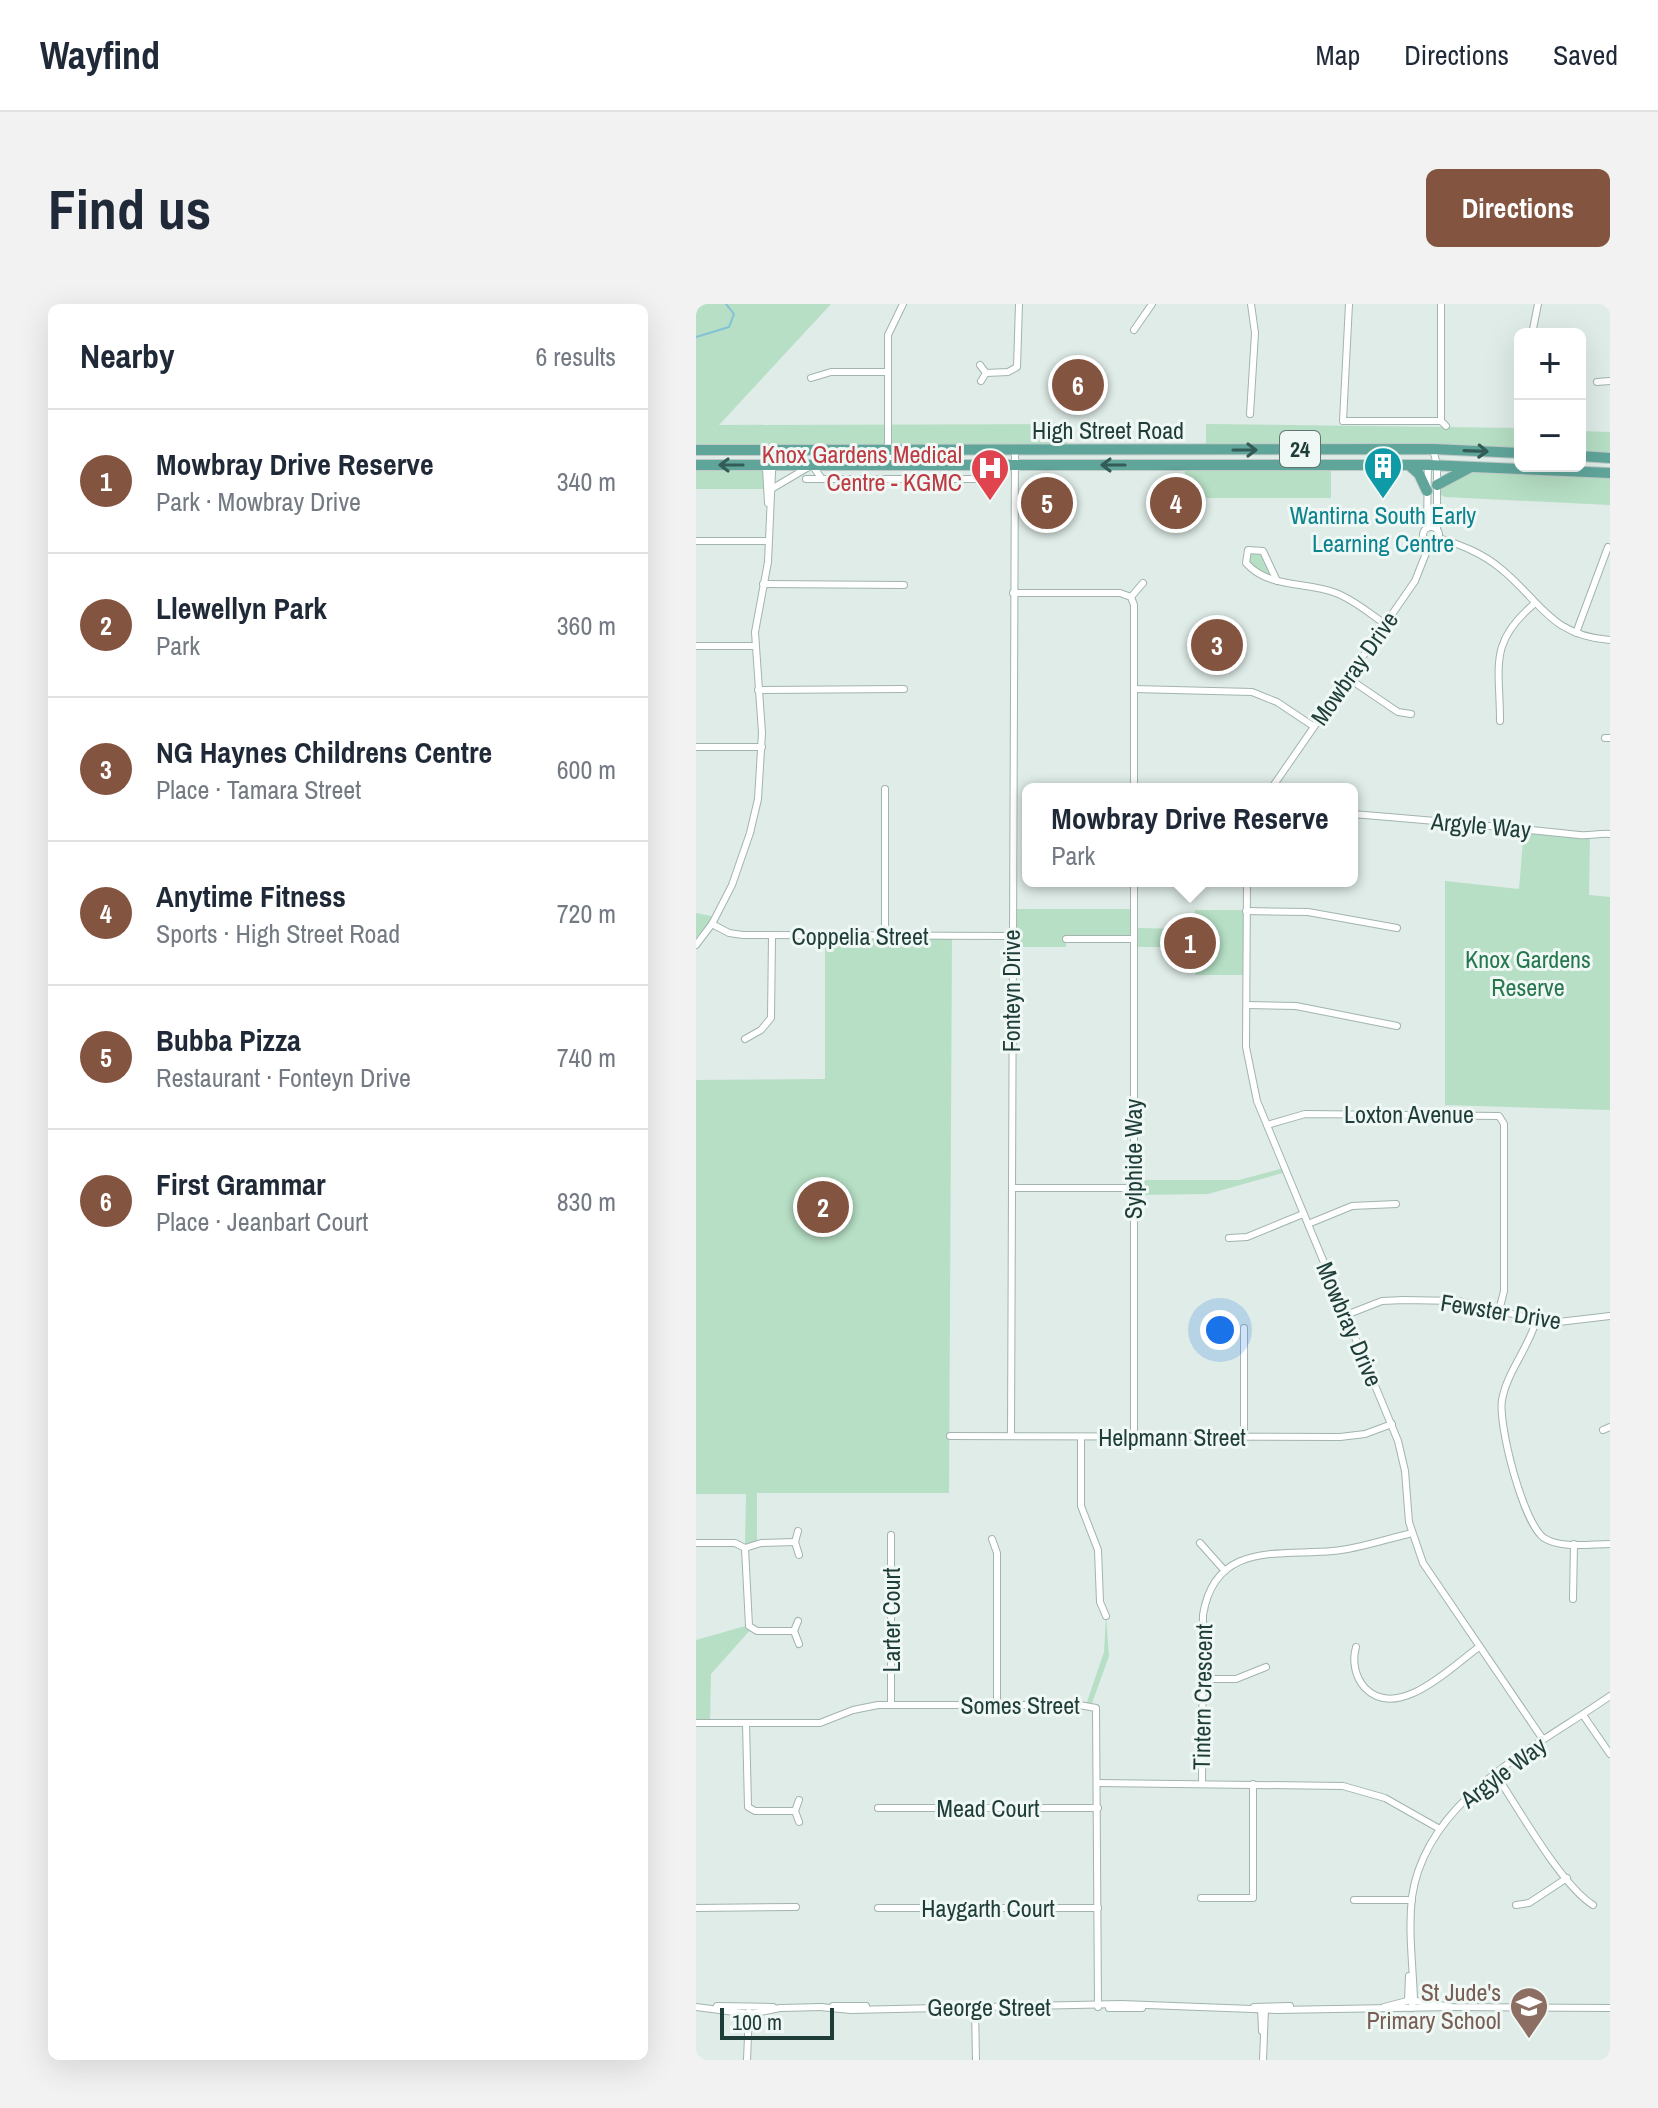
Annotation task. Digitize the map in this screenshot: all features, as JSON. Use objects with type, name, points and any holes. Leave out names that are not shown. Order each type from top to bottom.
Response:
[{"type":"main road","name":"High Street Road","points":[[696,450],[1433,449],[1514,453]]},
{"type":"main road","points":[[1167,450],[1191,465]]},
{"type":"main road","points":[[1586,456],[1610,458],[1610,465]]},
{"type":"main road","name":"High Street Road","points":[[696,465],[1433,465],[1610,473]]},
{"type":"main road","points":[[1409,465],[1432,488],[1475,466]]},
{"type":"street","points":[[888,465],[889,330],[903,304]]},
{"type":"street","points":[[986,373],[1008,372],[1017,367],[1019,304]]},
{"type":"street","points":[[1134,330],[1152,304]]},
{"type":"street","points":[[1250,414],[1255,356],[1251,304]]},
{"type":"street","points":[[1349,304],[1343,421],[1444,424],[1441,304]]},
{"type":"street","points":[[1533,328],[1538,304]]},
{"type":"street","points":[[980,365],[986,373]]},
{"type":"street","points":[[811,378],[831,372],[888,372]]},
{"type":"street","points":[[981,381],[986,373]]},
{"type":"street","points":[[1597,382],[1610,381]]},
{"type":"street","points":[[1250,387],[1262,387]]},
{"type":"street","points":[[1433,449],[1432,488],[1424,538],[1430,543],[1439,538]]},
{"type":"street","points":[[696,945],[712,924],[732,885],[750,833],[760,786],[762,747],[754,646],[768,541],[769,450]]},
{"type":"street","name":"Fonteyn Drive","points":[[1011,1436],[1015,450]]},
{"type":"street","points":[[769,465],[773,488],[769,511]]},
{"type":"street","points":[[773,488],[812,465],[822,479]]},
{"type":"street","points":[[968,479],[981,465]]},
{"type":"street","points":[[1433,465],[1432,488],[1439,538]]},
{"type":"street","points":[[806,479],[991,479]]},
{"type":"street","points":[[1427,528],[1437,529]]},
{"type":"street","points":[[1439,538],[1490,560],[1552,621],[1576,633],[1610,640]]},
{"type":"street","points":[[696,541],[768,541]]},
{"type":"street","name":"Mowbray Drive","points":[[1275,783],[1415,581],[1430,543]]},
{"type":"street","points":[[1576,633],[1608,547]]},
{"type":"street","points":[[1277,581],[1263,551],[1248,550],[1245,557],[1248,567],[1262,577],[1277,581],[1339,594],[1385,624]]},
{"type":"street","points":[[1131,597],[1143,583]]},
{"type":"street","points":[[763,584],[904,585]]},
{"type":"street","points":[[1013,593],[1120,593],[1131,597],[1134,605],[1134,783]]},
{"type":"street","points":[[1500,721],[1502,641],[1509,627],[1534,604]]},
{"type":"street","points":[[696,646],[754,646]]},
{"type":"street","points":[[1348,678],[1398,712],[1411,714]]},
{"type":"street","points":[[758,690],[904,689]]},
{"type":"street","points":[[1134,689],[1252,692],[1277,702],[1313,726]]},
{"type":"street","points":[[696,747],[762,747]]},
{"type":"street","points":[[885,789],[885,936]]},
{"type":"street","name":"Argyle Way","points":[[1358,815],[1435,823],[1459,821],[1584,836],[1610,834]]},
{"type":"street","name":"Sylphide Way","points":[[1134,887],[1134,1436]]},
{"type":"street","name":"Mowbray Drive","points":[[1247,887],[1248,1067],[1267,1125],[1392,1424],[1404,1464],[1412,1533],[1430,1576],[1542,1738]]},
{"type":"street","points":[[1246,911],[1308,912],[1397,928]]},
{"type":"street","name":"Coppelia Street","points":[[712,924],[733,934],[772,936],[1011,936]]},
{"type":"street","points":[[745,1039],[761,1030],[771,1018],[772,936]]},
{"type":"street","points":[[1066,939],[1134,939]]},
{"type":"street","points":[[1247,1005],[1291,1005],[1397,1026]]},
{"type":"street","name":"Loxton Avenue","points":[[1267,1125],[1305,1114],[1499,1116],[1504,1124],[1504,1291],[1499,1311]]},
{"type":"street","points":[[1012,1188],[1133,1188]]},
{"type":"street","points":[[1308,1224],[1352,1206],[1396,1204]]},
{"type":"street","points":[[1229,1238],[1247,1237],[1303,1214]]},
{"type":"street","name":"Fewster Drive","points":[[1346,1315],[1388,1300],[1458,1301],[1536,1321],[1566,1323],[1610,1316]]},
{"type":"street","points":[[1536,1321],[1504,1392],[1502,1425],[1532,1524],[1550,1541],[1610,1544]]},
{"type":"street","points":[[1244,1328],[1244,1436]]},
{"type":"street","name":"Helpmann Street","points":[[950,1436],[1350,1436],[1392,1424]]},
{"type":"street","points":[[1081,1437],[1081,1506],[1099,1557],[1100,1602],[1106,1616]]},
{"type":"street","points":[[798,1531],[795,1542],[799,1555]]},
{"type":"street","points":[[1200,1543],[1225,1571],[1258,1553],[1342,1550],[1412,1533]]},
{"type":"street","name":"Larter Court","points":[[891,1535],[891,1705]]},
{"type":"street","points":[[992,1539],[997,1553],[997,1705]]},
{"type":"street","points":[[696,1543],[733,1543],[745,1548],[761,1543],[795,1542]]},
{"type":"street","points":[[1573,1599],[1574,1544]]},
{"type":"street","points":[[745,1548],[749,1626],[757,1631],[794,1631]]},
{"type":"street","name":"Tintern Crescent","points":[[1202,1783],[1204,1609],[1211,1589],[1225,1571]]},
{"type":"street","points":[[798,1621],[794,1631],[799,1644]]},
{"type":"street","points":[[1356,1647],[1354,1666],[1362,1685],[1377,1696],[1390,1700],[1409,1696],[1479,1647]]},
{"type":"street","points":[[1203,1679],[1236,1679],[1266,1667]]},
{"type":"street","name":"Argyle Way","points":[[1411,2003],[1412,1900],[1422,1861],[1438,1828],[1462,1801],[1528,1753],[1542,1738],[1560,1732],[1610,1696]]},
{"type":"street","name":"Somes Street","points":[[696,1723],[820,1723],[866,1706],[891,1705],[1086,1705],[1096,1708],[1098,2007]]},
{"type":"street","points":[[1583,1715],[1610,1754]]},
{"type":"street","points":[[746,1723],[748,1807],[755,1811],[795,1811]]},
{"type":"street","points":[[1496,1775],[1567,1878],[1582,1898],[1593,1905]]},
{"type":"street","points":[[1098,1783],[1319,1784],[1354,1788],[1395,1803],[1438,1828]]},
{"type":"street","points":[[1201,1898],[1253,1898],[1253,1784]]},
{"type":"street","points":[[799,1800],[795,1811],[799,1822]]},
{"type":"street","name":"Mead Court","points":[[878,1808],[1098,1808]]},
{"type":"street","points":[[1516,1905],[1529,1903],[1567,1878]]},
{"type":"street","points":[[1354,1900],[1412,1900]]},
{"type":"street","points":[[696,1908],[796,1907]]},
{"type":"street","name":"Haygarth Court","points":[[878,1908],[1098,1908]]},
{"type":"street","name":"George Street","points":[[696,2007],[747,2012],[851,2004],[881,2008],[1098,2007],[1121,2010],[1154,2007],[1381,2008],[1411,2003],[1436,2010],[1451,2007],[1610,2008]]},
{"type":"street","points":[[975,2007],[976,2060]]},
{"type":"street","points":[[1263,2008],[1263,2060]]},
{"type":"street","points":[[747,2012],[747,2060]]},
{"type":"green space","points":[[696,304],[831,304],[719,425],[1068,424],[1067,450],[696,450]]},
{"type":"green space","points":[[1206,424],[1514,428],[1514,453],[1206,450]]},
{"type":"green space","points":[[1586,431],[1610,432],[1610,458],[1586,456]]},
{"type":"green space","points":[[1331,464],[1331,498],[1195,498],[1185,483],[1185,465]]},
{"type":"green space","points":[[696,465],[765,465],[765,489],[696,489]]},
{"type":"green space","points":[[1461,471],[1610,473],[1610,505],[1445,497],[1436,492]]},
{"type":"green space","points":[[1261,549],[1277,581],[1251,569],[1246,553]]},
{"type":"green space","name":"Knox Gardens Reserve","points":[[1524,829],[1590,835],[1589,895],[1610,897],[1610,1110],[1445,1105],[1445,881],[1519,889]]},
{"type":"green space","points":[[1011,909],[1134,909],[1134,928],[1194,929],[1195,910],[1246,910],[1247,975],[1195,975],[1195,947],[1134,947],[1134,939],[1066,940],[1066,947],[1011,947]]},
{"type":"green space","points":[[696,913],[716,917],[696,945]]},
{"type":"green space","points":[[825,936],[952,936],[949,1493],[757,1493],[757,1543],[745,1548],[746,1494],[696,1494],[696,1080],[825,1079]]},
{"type":"green space","points":[[1284,1168],[1286,1172],[1208,1194],[1133,1195],[1133,1180],[1239,1180]]},
{"type":"green space","points":[[1106,1616],[1109,1656],[1091,1706],[1086,1705],[1104,1652]]},
{"type":"green space","points":[[749,1625],[751,1629],[711,1674],[710,1723],[696,1723],[696,1640]]},
{"type":"waterway","points":[[696,337],[729,327],[734,314],[726,304]]},
{"type":"place","name":"First Grammar","points":[[1078,385]]},
{"type":"place","name":"Wantirna South Early Learning Centre","points":[[1383,500]]},
{"type":"place","name":"Knox Gardens Medical Centre - KGMC","points":[[990,502]]},
{"type":"place","name":"Bubba Pizza","points":[[1047,503]]},
{"type":"place","name":"Anytime Fitness","points":[[1176,503]]},
{"type":"place","name":"NG Haynes Childrens Centre","points":[[1217,645]]},
{"type":"place","name":"Mowbray Drive Reserve","points":[[1190,943]]},
{"type":"place","name":"Llewellyn Park","points":[[823,1207]]},
{"type":"place","name":"St Jude's Primary School","points":[[1529,2040]]}]
